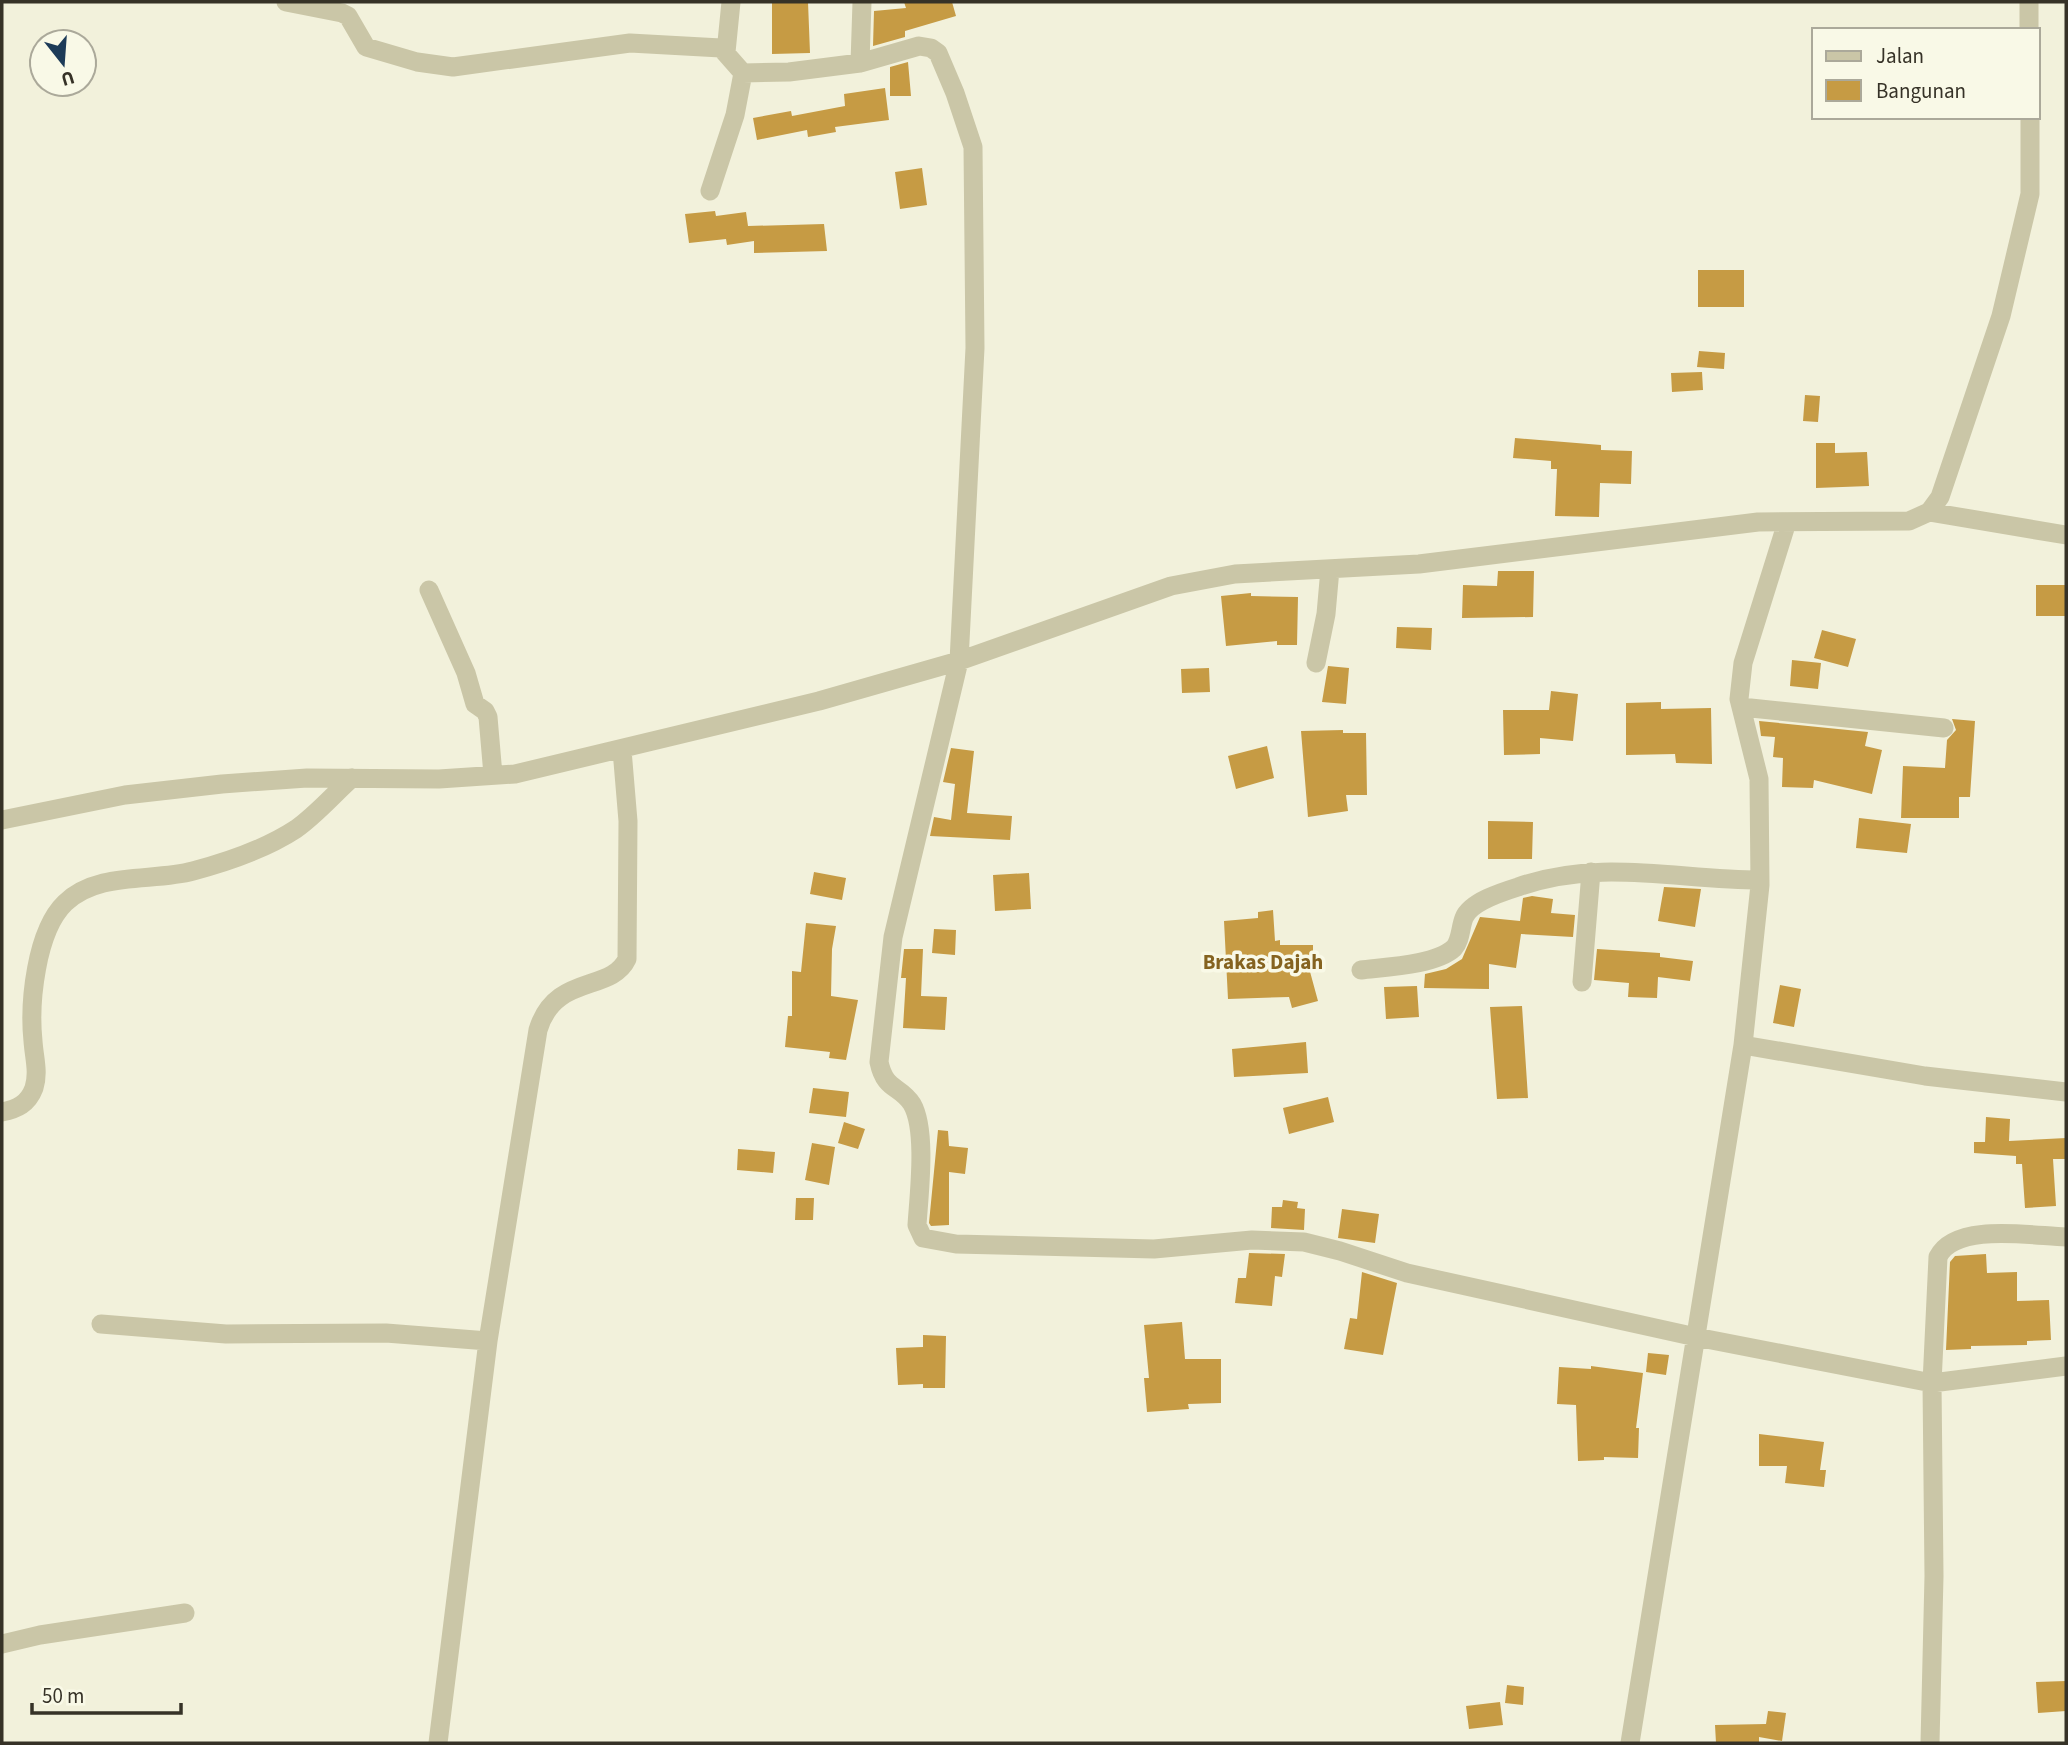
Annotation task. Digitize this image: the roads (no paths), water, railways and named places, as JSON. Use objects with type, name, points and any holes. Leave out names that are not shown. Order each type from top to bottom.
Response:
[{"type":"street","points":[[286,2],[348,16],[362,43],[375,51],[453,67],[630,43],[714,46],[726,52],[743,73],[735,115],[710,191]]},
{"type":"street","points":[[726,52],[731,2]]},
{"type":"street","points":[[860,63],[862,2]]},
{"type":"street","points":[[2029,2],[2029,28]]},
{"type":"street","points":[[743,73],[789,72],[860,63],[919,46],[931,48],[938,53],[955,93],[973,147],[975,348],[959,661],[893,937],[879,1062],[885,1082],[909,1100],[918,1120],[917,1225],[923,1238],[956,1244],[1154,1249],[1252,1240],[1304,1242],[1406,1273],[1696,1337],[1932,1383],[2066,1366]]},
{"type":"street","points":[[2,820],[125,795],[295,779],[515,774],[819,701],[959,661],[1171,586],[1235,574],[1419,564],[1758,522],[1909,521],[1928,512],[1940,497],[2000,316],[2030,194],[2029,119]]},
{"type":"street","points":[[1928,512],[2066,535]]},
{"type":"street","points":[[1630,1743],[1743,1045],[1760,880],[1759,779],[1741,707],[1743,663],[1787,522]]},
{"type":"street","points":[[1316,663],[1326,614],[1330,569]]},
{"type":"street","points":[[429,590],[466,673],[475,704],[485,711],[488,717],[493,775]]},
{"type":"street","points":[[1741,707],[1944,728]]},
{"type":"street","points":[[438,1743],[488,1341],[541,1018],[548,1006],[564,993],[619,971],[627,959],[628,821],[622,750]]},
{"type":"street","points":[[2,1112],[24,1104],[33,1091],[37,1076],[32,1039],[33,989],[46,934],[65,903],[100,884],[189,873],[228,861],[296,829],[352,778]]},
{"type":"street","points":[[1361,970],[1412,963],[1450,951],[1458,942],[1464,917],[1474,906],[1518,887],[1591,872],[1635,870],[1713,880],[1760,880]]},
{"type":"street","points":[[1582,982],[1591,872]]},
{"type":"street","points":[[1743,1045],[1925,1076],[2066,1092]]},
{"type":"street","points":[[1930,1743],[1934,1576],[1932,1383],[1938,1257],[1947,1244],[1980,1234],[2066,1237]]},
{"type":"street","points":[[101,1324],[226,1335],[386,1333],[488,1341]]},
{"type":"street","points":[[2,1644],[40,1635],[185,1613]]},
{"type":"district","name":"Brakas Dajah","points":[[1263,962]]}]
